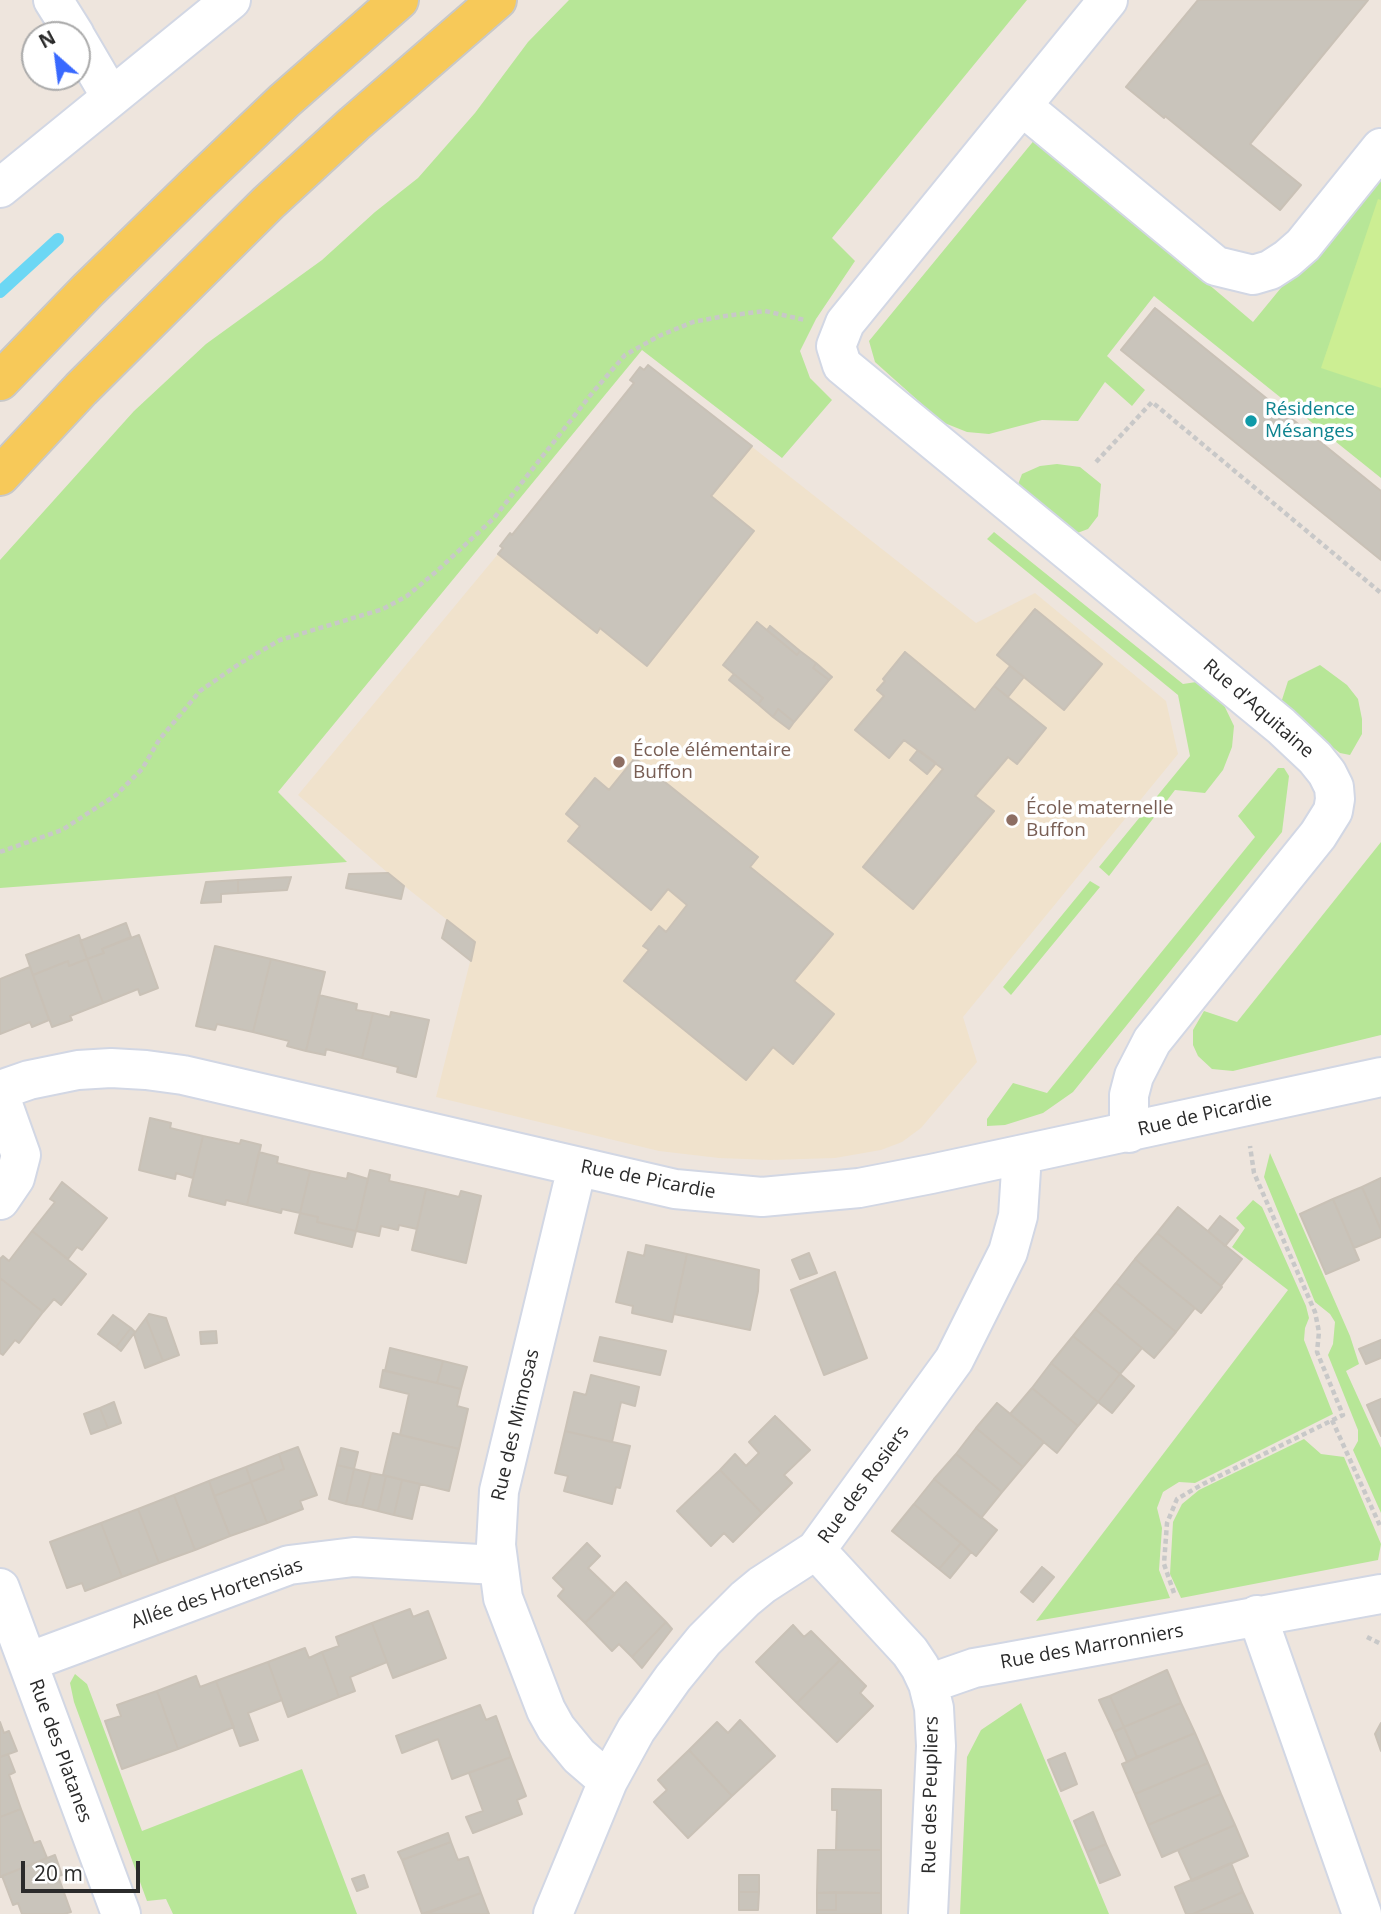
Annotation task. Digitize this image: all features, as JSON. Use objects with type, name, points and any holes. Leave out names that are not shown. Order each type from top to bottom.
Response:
[{"type":"main road","points":[[0,381],[71,307],[196,185],[284,101],[398,0]]},
{"type":"main road","points":[[0,476],[88,381],[268,203],[497,0]]},
{"type":"street","points":[[53,0],[66,21]]},
{"type":"street","points":[[0,188],[231,0]]},
{"type":"street","points":[[839,334],[845,323],[1108,0]]},
{"type":"street","points":[[91,63],[111,97]]},
{"type":"street","points":[[1022,106],[1216,266],[1253,275],[1278,265],[1303,245],[1381,148]]},
{"type":"street","name":"Rue d'Aquitaine","points":[[839,334],[836,346],[842,365],[1281,726],[1315,758],[1334,787],[1333,811],[1318,835],[1152,1041],[1134,1076],[1129,1095],[1129,1133]]},
{"type":"street","name":"Rue de Picardie","points":[[0,1200],[15,1178],[20,1155],[0,1093],[29,1080],[78,1070],[111,1068],[183,1075],[675,1189],[762,1197],[859,1188],[1129,1133],[1381,1077]]},
{"type":"street","name":"Rue des Rosiers","points":[[553,1914],[608,1781],[636,1730],[673,1678],[704,1640],[762,1585],[816,1550],[954,1360],[1008,1252],[1018,1216],[1022,1155]]},
{"type":"street","name":"Rue des Mimosas","points":[[577,1167],[499,1491],[495,1525],[497,1565],[509,1617],[546,1710],[574,1750],[592,1770],[608,1781]]},
{"type":"street","name":"Rue des Peupliers","points":[[816,1550],[910,1653],[928,1684],[934,1708],[936,1746],[928,1914]]},
{"type":"street","name":"Allée des Hortensias","points":[[28,1662],[289,1565],[366,1557],[497,1565]]},
{"type":"street","name":"Rue des Platanes","points":[[0,1588],[121,1914]]},
{"type":"street","name":"Rue des Marronniers","points":[[928,1684],[986,1666],[1381,1594]]},
{"type":"street","points":[[1257,1615],[1362,1914]]},
{"type":"path","points":[[0,852],[62,830],[116,795],[142,769],[159,740],[200,691],[239,664],[280,640],[383,609],[407,596],[494,517],[625,355],[659,336],[693,322],[765,311],[797,316],[839,334]]},
{"type":"path","points":[[1096,463],[1152,402],[1381,593]]},
{"type":"path","points":[[1190,1629],[1164,1564],[1167,1523],[1178,1499],[1343,1415],[1317,1352],[1319,1332],[1315,1312],[1254,1173],[1244,1106]]},
{"type":"path","points":[[1332,1420],[1381,1528]]},
{"type":"shaded area","name":"École élémentaire Buffon","points":[[648,365],[976,623],[1035,593],[1166,701],[1178,754],[963,1017],[977,1062],[921,1128],[902,1142],[881,1150],[835,1158],[770,1160],[719,1158],[659,1151],[436,1097],[475,942],[388,873],[298,795],[503,548],[500,546],[510,533],[512,535]]},
{"type":"green space","points":[[569,0],[1027,0],[832,238],[855,261],[816,319],[800,351],[810,378],[832,400],[782,458],[642,350],[278,792],[347,862],[0,888],[0,560],[134,411],[206,344],[322,260],[418,178],[475,113],[528,42]]},
{"type":"green space","points":[[1036,138],[1253,322],[1381,166],[1381,478],[1154,296],[1107,356],[1145,390],[1132,406],[1105,382],[1078,421],[1042,420],[989,434],[967,432],[942,422],[875,362],[869,341]]},
{"type":"green space","points":[[1378,199],[1381,200],[1381,388],[1321,368]]},
{"type":"green space","points":[[1057,464],[1080,467],[1101,484],[1098,516],[1088,529],[1072,535],[1017,487],[1022,474],[1040,466]]},
{"type":"green space","points":[[994,532],[1183,684],[1203,681],[1222,701],[1234,726],[1232,747],[1223,770],[1205,793],[1175,790],[1109,876],[1099,867],[1190,756],[1178,695],[987,539]]},
{"type":"green space","points":[[1320,665],[1347,685],[1358,699],[1362,734],[1350,755],[1340,753],[1280,706],[1288,681]]},
{"type":"green space","points":[[1278,768],[1284,768],[1289,776],[1282,832],[1073,1092],[1043,1113],[1005,1125],[987,1126],[987,1119],[1013,1083],[1047,1093],[1255,837],[1238,816]]},
{"type":"green space","points":[[1381,842],[1381,1035],[1233,1071],[1212,1069],[1198,1056],[1193,1045],[1193,1030],[1204,1011],[1237,1022]]},
{"type":"green space","points":[[1090,881],[1100,887],[1011,995],[1003,987]]},
{"type":"green space","points":[[1270,1153],[1350,1336],[1359,1364],[1346,1371],[1381,1448],[1381,1513],[1353,1450],[1358,1441],[1358,1430],[1328,1355],[1333,1344],[1335,1322],[1330,1314],[1315,1302],[1264,1177]]},
{"type":"green space","points":[[1253,1200],[1262,1207],[1306,1306],[1309,1318],[1304,1340],[1333,1414],[1195,1483],[1179,1482],[1163,1492],[1157,1508],[1162,1528],[1159,1570],[1170,1598],[1036,1621],[1288,1290],[1232,1247],[1245,1228],[1236,1218]]},
{"type":"green space","points":[[1304,1439],[1321,1454],[1344,1457],[1381,1544],[1378,1560],[1181,1598],[1170,1574],[1173,1522],[1182,1504],[1199,1490]]},
{"type":"green space","points":[[75,1674],[87,1684],[142,1831],[302,1769],[357,1914],[173,1914],[166,1899],[147,1901],[74,1702],[70,1683]]},
{"type":"green space","points":[[1021,1703],[1109,1914],[960,1914],[967,1757],[981,1730]]},
{"type":"building","points":[[1198,0],[1368,0],[1250,144],[1301,185],[1280,210],[1126,87]]},
{"type":"building","name":"Résidence Mésanges","points":[[1155,308],[1381,491],[1381,560],[1121,350]]},
{"type":"building","points":[[648,365],[752,446],[711,496],[754,531],[647,666],[600,628],[597,633],[498,554],[503,548],[500,546],[510,533],[512,535],[634,383],[630,380],[640,367],[644,370]]},
{"type":"building","points":[[1035,609],[1102,664],[1064,710],[997,655]]},
{"type":"building","points":[[757,622],[797,655],[800,651],[816,663],[813,668],[829,680],[794,722],[778,709],[773,717],[758,704],[763,698],[723,665]]},
{"type":"building","points":[[770,626],[800,651],[797,655],[767,630]]},
{"type":"building","points":[[905,652],[975,710],[994,686],[1046,728],[1017,764],[1008,757],[975,796],[994,811],[913,909],[863,867],[943,769],[904,740],[889,758],[855,730],[884,696],[877,690]]},
{"type":"building","points":[[816,663],[832,677],[829,680],[813,668]]},
{"type":"building","points":[[1010,666],[1024,677],[1008,697],[994,686]]},
{"type":"building","points":[[734,674],[763,698],[758,704],[729,680]]},
{"type":"building","points":[[778,709],[794,722],[789,729],[773,717]]},
{"type":"building","points":[[917,751],[936,763],[927,774],[910,760]]},
{"type":"building","points":[[635,758],[758,857],[750,867],[833,934],[794,981],[834,1014],[793,1064],[773,1047],[746,1080],[624,981],[649,950],[643,946],[659,926],[666,932],[687,905],[668,889],[651,910],[568,841],[580,826],[566,814],[595,778],[609,790]]},
{"type":"building","points":[[388,873],[404,886],[401,899],[346,888],[349,874]]},
{"type":"building","points":[[291,877],[287,890],[238,893],[238,880]]},
{"type":"building","points":[[238,880],[238,893],[221,894],[221,902],[201,903],[206,882]]},
{"type":"building","points":[[447,920],[475,942],[471,961],[442,938]]},
{"type":"building","points":[[126,923],[131,937],[102,949],[104,953],[87,959],[80,941]]},
{"type":"building","points":[[79,935],[87,959],[69,966],[68,961],[33,975],[26,955]]},
{"type":"building","points":[[139,935],[158,988],[140,995],[138,989],[103,1003],[87,959],[104,953],[102,949]]},
{"type":"building","points":[[215,946],[271,959],[253,1032],[217,1024],[215,1030],[196,1026]]},
{"type":"building","points":[[87,959],[103,1003],[70,1016],[72,1020],[52,1027],[33,975],[68,961],[69,966]]},
{"type":"building","points":[[271,959],[325,972],[306,1051],[287,1046],[289,1041],[253,1032]]},
{"type":"building","points":[[30,967],[49,1020],[32,1027],[30,1022],[0,1034],[0,979]]},
{"type":"building","points":[[319,995],[357,1004],[356,1010],[373,1013],[362,1058],[326,1049],[325,1055],[306,1051]]},
{"type":"building","points":[[391,1012],[429,1020],[416,1077],[397,1072],[398,1067],[362,1058],[373,1013],[390,1017]]},
{"type":"building","points":[[150,1118],[171,1123],[170,1128],[203,1136],[193,1178],[176,1173],[175,1179],[139,1170]]},
{"type":"building","points":[[203,1136],[240,1144],[241,1140],[261,1145],[247,1205],[226,1200],[225,1205],[189,1196]]},
{"type":"building","points":[[259,1152],[278,1157],[277,1163],[310,1171],[300,1213],[282,1209],[281,1213],[247,1205]]},
{"type":"building","points":[[370,1170],[390,1175],[389,1181],[426,1189],[417,1229],[399,1225],[398,1230],[381,1226],[379,1236],[356,1231]]},
{"type":"building","points":[[310,1171],[347,1179],[348,1173],[368,1179],[356,1231],[317,1222],[318,1217],[300,1213]]},
{"type":"building","points":[[1381,1178],[1381,1230],[1362,1187]]},
{"type":"building","points":[[62,1182],[107,1218],[82,1250],[77,1247],[68,1259],[32,1231],[55,1202],[50,1199]]},
{"type":"building","points":[[1362,1187],[1381,1230],[1381,1237],[1354,1248],[1333,1199]]},
{"type":"building","points":[[426,1189],[459,1197],[461,1191],[481,1196],[466,1263],[412,1250]]},
{"type":"building","points":[[1333,1199],[1359,1260],[1326,1274],[1300,1214]]},
{"type":"building","points":[[1178,1207],[1242,1259],[1221,1286],[1157,1233]]},
{"type":"building","points":[[300,1213],[318,1217],[317,1222],[356,1231],[352,1247],[295,1233]]},
{"type":"building","points":[[1220,1216],[1238,1230],[1225,1246],[1208,1231]]},
{"type":"building","points":[[32,1231],[86,1274],[61,1305],[54,1299],[43,1312],[0,1278],[0,1259],[3,1256],[9,1261]]},
{"type":"building","points":[[1157,1233],[1222,1287],[1201,1313],[1135,1259]]},
{"type":"building","points":[[646,1245],[687,1254],[672,1322],[632,1313],[633,1306],[616,1302],[628,1252],[644,1256]]},
{"type":"building","points":[[809,1253],[817,1273],[800,1279],[792,1260]]},
{"type":"building","points":[[687,1254],[759,1270],[758,1291],[750,1330],[674,1314]]},
{"type":"building","points":[[1135,1259],[1195,1308],[1176,1332],[1116,1283]]},
{"type":"building","points":[[835,1272],[867,1358],[824,1375],[791,1290]]},
{"type":"building","points":[[0,1278],[43,1312],[19,1343],[15,1340],[3,1355],[0,1353]]},
{"type":"building","points":[[1116,1283],[1176,1332],[1154,1358],[1095,1309]]},
{"type":"building","points":[[1095,1309],[1142,1348],[1120,1374],[1073,1336]]},
{"type":"building","points":[[149,1314],[166,1318],[179,1355],[163,1361],[146,1318]]},
{"type":"building","points":[[113,1315],[131,1328],[116,1347],[98,1334]]},
{"type":"building","points":[[146,1318],[163,1361],[145,1368],[134,1334]]},
{"type":"building","points":[[131,1328],[135,1332],[121,1351],[116,1347]]},
{"type":"building","points":[[216,1331],[217,1343],[201,1344],[200,1332]]},
{"type":"building","points":[[1073,1336],[1120,1374],[1098,1402],[1051,1363]]},
{"type":"building","points":[[600,1337],[666,1351],[660,1375],[594,1361]]},
{"type":"building","points":[[1381,1340],[1381,1358],[1366,1364],[1359,1349]]},
{"type":"building","points":[[390,1348],[443,1361],[437,1383],[385,1371]]},
{"type":"building","points":[[443,1361],[467,1367],[461,1389],[437,1383]]},
{"type":"building","points":[[1051,1363],[1098,1402],[1078,1426],[1032,1388]]},
{"type":"building","points":[[383,1370],[461,1389],[457,1406],[468,1409],[459,1449],[400,1435],[409,1394],[380,1387]]},
{"type":"building","points":[[1120,1374],[1134,1386],[1112,1413],[1098,1402]]},
{"type":"building","points":[[591,1375],[639,1387],[635,1406],[621,1402],[612,1442],[565,1431],[574,1392],[586,1395]]},
{"type":"building","points":[[1032,1388],[1078,1426],[1057,1453],[1010,1414]]},
{"type":"building","points":[[1381,1399],[1381,1436],[1367,1405]]},
{"type":"building","points":[[114,1402],[121,1423],[108,1428],[100,1408]]},
{"type":"building","points":[[997,1403],[1044,1442],[1023,1467],[976,1428]]},
{"type":"building","points":[[100,1408],[108,1428],[91,1434],[84,1414]]},
{"type":"building","points":[[775,1416],[810,1450],[784,1475],[792,1483],[762,1513],[720,1470],[735,1454],[746,1466],[759,1453],[749,1442]]},
{"type":"building","points":[[976,1428],[1023,1467],[1002,1492],[956,1454]]},
{"type":"building","points":[[565,1431],[630,1446],[620,1488],[616,1487],[612,1504],[564,1491],[568,1476],[555,1473]]},
{"type":"building","points":[[393,1433],[459,1449],[449,1491],[383,1475]]},
{"type":"building","points":[[298,1447],[317,1495],[300,1501],[303,1509],[267,1523],[251,1482],[284,1469],[279,1454]]},
{"type":"building","points":[[341,1448],[358,1452],[354,1469],[337,1465]]},
{"type":"building","points":[[279,1454],[284,1469],[251,1482],[246,1467]]},
{"type":"building","points":[[956,1454],[1002,1492],[981,1518],[934,1479]]},
{"type":"building","points":[[337,1465],[354,1469],[346,1504],[329,1499]]},
{"type":"building","points":[[246,1467],[251,1482],[214,1496],[209,1481]]},
{"type":"building","points":[[354,1469],[371,1473],[362,1507],[346,1504]]},
{"type":"building","points":[[720,1470],[762,1513],[733,1542],[724,1533],[711,1546],[677,1511]]},
{"type":"building","points":[[371,1473],[386,1476],[378,1511],[362,1507]]},
{"type":"building","points":[[386,1476],[402,1480],[394,1515],[378,1511]]},
{"type":"building","points":[[934,1479],[997,1530],[976,1556],[914,1504]]},
{"type":"building","points":[[402,1480],[420,1484],[412,1519],[394,1515]]},
{"type":"building","points":[[209,1481],[230,1536],[195,1550],[174,1495]]},
{"type":"building","points":[[251,1482],[267,1523],[230,1536],[214,1496]]},
{"type":"building","points":[[174,1495],[195,1550],[159,1563],[138,1509]]},
{"type":"building","points":[[914,1504],[961,1543],[939,1569],[892,1531]]},
{"type":"building","points":[[138,1509],[159,1563],[122,1577],[101,1523]]},
{"type":"building","points":[[101,1523],[122,1577],[85,1591],[82,1583],[67,1588],[50,1542]]},
{"type":"building","points":[[587,1543],[600,1556],[588,1568],[615,1594],[585,1623],[558,1596],[564,1589],[553,1578]]},
{"type":"building","points":[[961,1543],[971,1552],[950,1578],[939,1569]]},
{"type":"building","points":[[1042,1567],[1054,1577],[1033,1602],[1021,1592]]},
{"type":"building","points":[[626,1582],[666,1622],[632,1657],[619,1644],[612,1651],[585,1623]]},
{"type":"building","points":[[410,1609],[413,1617],[428,1611],[446,1658],[393,1678],[372,1623]]},
{"type":"building","points":[[666,1622],[672,1629],[642,1668],[632,1657]]},
{"type":"building","points":[[372,1623],[387,1662],[350,1677],[355,1691],[339,1697],[322,1652],[339,1646],[336,1637]]},
{"type":"building","points":[[793,1625],[804,1637],[811,1631],[840,1660],[797,1703],[756,1662]]},
{"type":"building","points":[[305,1648],[309,1658],[322,1652],[339,1697],[288,1717],[268,1662]]},
{"type":"building","points":[[840,1660],[866,1686],[860,1693],[873,1706],[837,1742],[797,1703]]},
{"type":"building","points":[[268,1662],[282,1700],[248,1713],[258,1740],[240,1746],[216,1681]]},
{"type":"building","points":[[1167,1670],[1181,1703],[1124,1727],[1110,1696]]},
{"type":"building","points":[[196,1676],[200,1687],[216,1681],[234,1727],[178,1749],[157,1691]]},
{"type":"building","points":[[157,1691],[178,1749],[122,1769],[105,1721],[121,1716],[117,1705]]},
{"type":"building","points":[[1110,1696],[1124,1727],[1114,1732],[1099,1700]]},
{"type":"building","points":[[1181,1703],[1195,1733],[1137,1757],[1124,1727]]},
{"type":"building","points":[[480,1705],[486,1720],[496,1716],[511,1757],[452,1779],[438,1739],[402,1753],[396,1736]]},
{"type":"building","points":[[740,1720],[775,1756],[732,1796],[689,1750],[717,1722],[728,1733]]},
{"type":"building","points":[[0,1722],[4,1733],[9,1731],[17,1751],[0,1757]]},
{"type":"building","points":[[1381,1723],[1381,1751],[1375,1734]]},
{"type":"building","points":[[1124,1727],[1137,1757],[1127,1762],[1114,1732]]},
{"type":"building","points":[[1195,1733],[1208,1763],[1135,1794],[1122,1764]]},
{"type":"building","points":[[689,1750],[732,1796],[688,1838],[654,1802],[667,1790],[658,1780]]},
{"type":"building","points":[[1065,1753],[1077,1784],[1061,1791],[1048,1760]]},
{"type":"building","points":[[8,1754],[15,1772],[9,1775],[21,1809],[0,1817],[0,1757]]},
{"type":"building","points":[[511,1757],[526,1796],[517,1800],[522,1814],[473,1833],[466,1817],[483,1811],[469,1773]]},
{"type":"building","points":[[1208,1763],[1221,1794],[1148,1825],[1135,1794]]},
{"type":"building","points":[[832,1789],[881,1790],[881,1850],[836,1850],[837,1810],[832,1810]]},
{"type":"building","points":[[1221,1794],[1235,1825],[1162,1857],[1148,1825]]},
{"type":"building","points":[[21,1809],[34,1843],[40,1841],[47,1858],[0,1877],[0,1817]]},
{"type":"building","points":[[1093,1812],[1106,1844],[1087,1852],[1074,1821]]},
{"type":"building","points":[[1235,1825],[1248,1856],[1192,1881],[1178,1850]]},
{"type":"building","points":[[448,1833],[451,1842],[402,1860],[398,1852]]},
{"type":"building","points":[[451,1842],[458,1860],[468,1857],[481,1893],[422,1914],[402,1860]]},
{"type":"building","points":[[1106,1844],[1120,1875],[1100,1883],[1087,1852]]},
{"type":"building","points":[[818,1850],[881,1850],[881,1893],[817,1893]]},
{"type":"building","points":[[55,1855],[62,1875],[58,1876],[71,1912],[22,1914],[18,1903],[13,1905],[2,1876]]},
{"type":"building","points":[[1231,1863],[1243,1892],[1193,1914],[1186,1914],[1175,1887]]},
{"type":"building","points":[[364,1875],[368,1887],[357,1891],[352,1879]]},
{"type":"building","points":[[739,1875],[759,1875],[759,1892],[739,1892]]},
{"type":"building","points":[[739,1892],[759,1892],[758,1910],[739,1910]]},
{"type":"building","points":[[836,1892],[836,1910],[817,1910],[817,1893]]},
{"type":"building","points":[[836,1892],[881,1893],[881,1914],[817,1914],[817,1910],[836,1910]]},
{"type":"building","points":[[1243,1892],[1253,1914],[1193,1914]]},
{"type":"building","points":[[481,1893],[489,1914],[426,1914]]},
{"type":"waterway","points":[[0,292],[58,239]]},
{"type":"place","name":"Résidence Mésanges","points":[[1251,421]]},
{"type":"place","name":"École élémentaire Buffon","points":[[619,762]]},
{"type":"place","name":"École maternelle Buffon","points":[[1012,820]]}]
